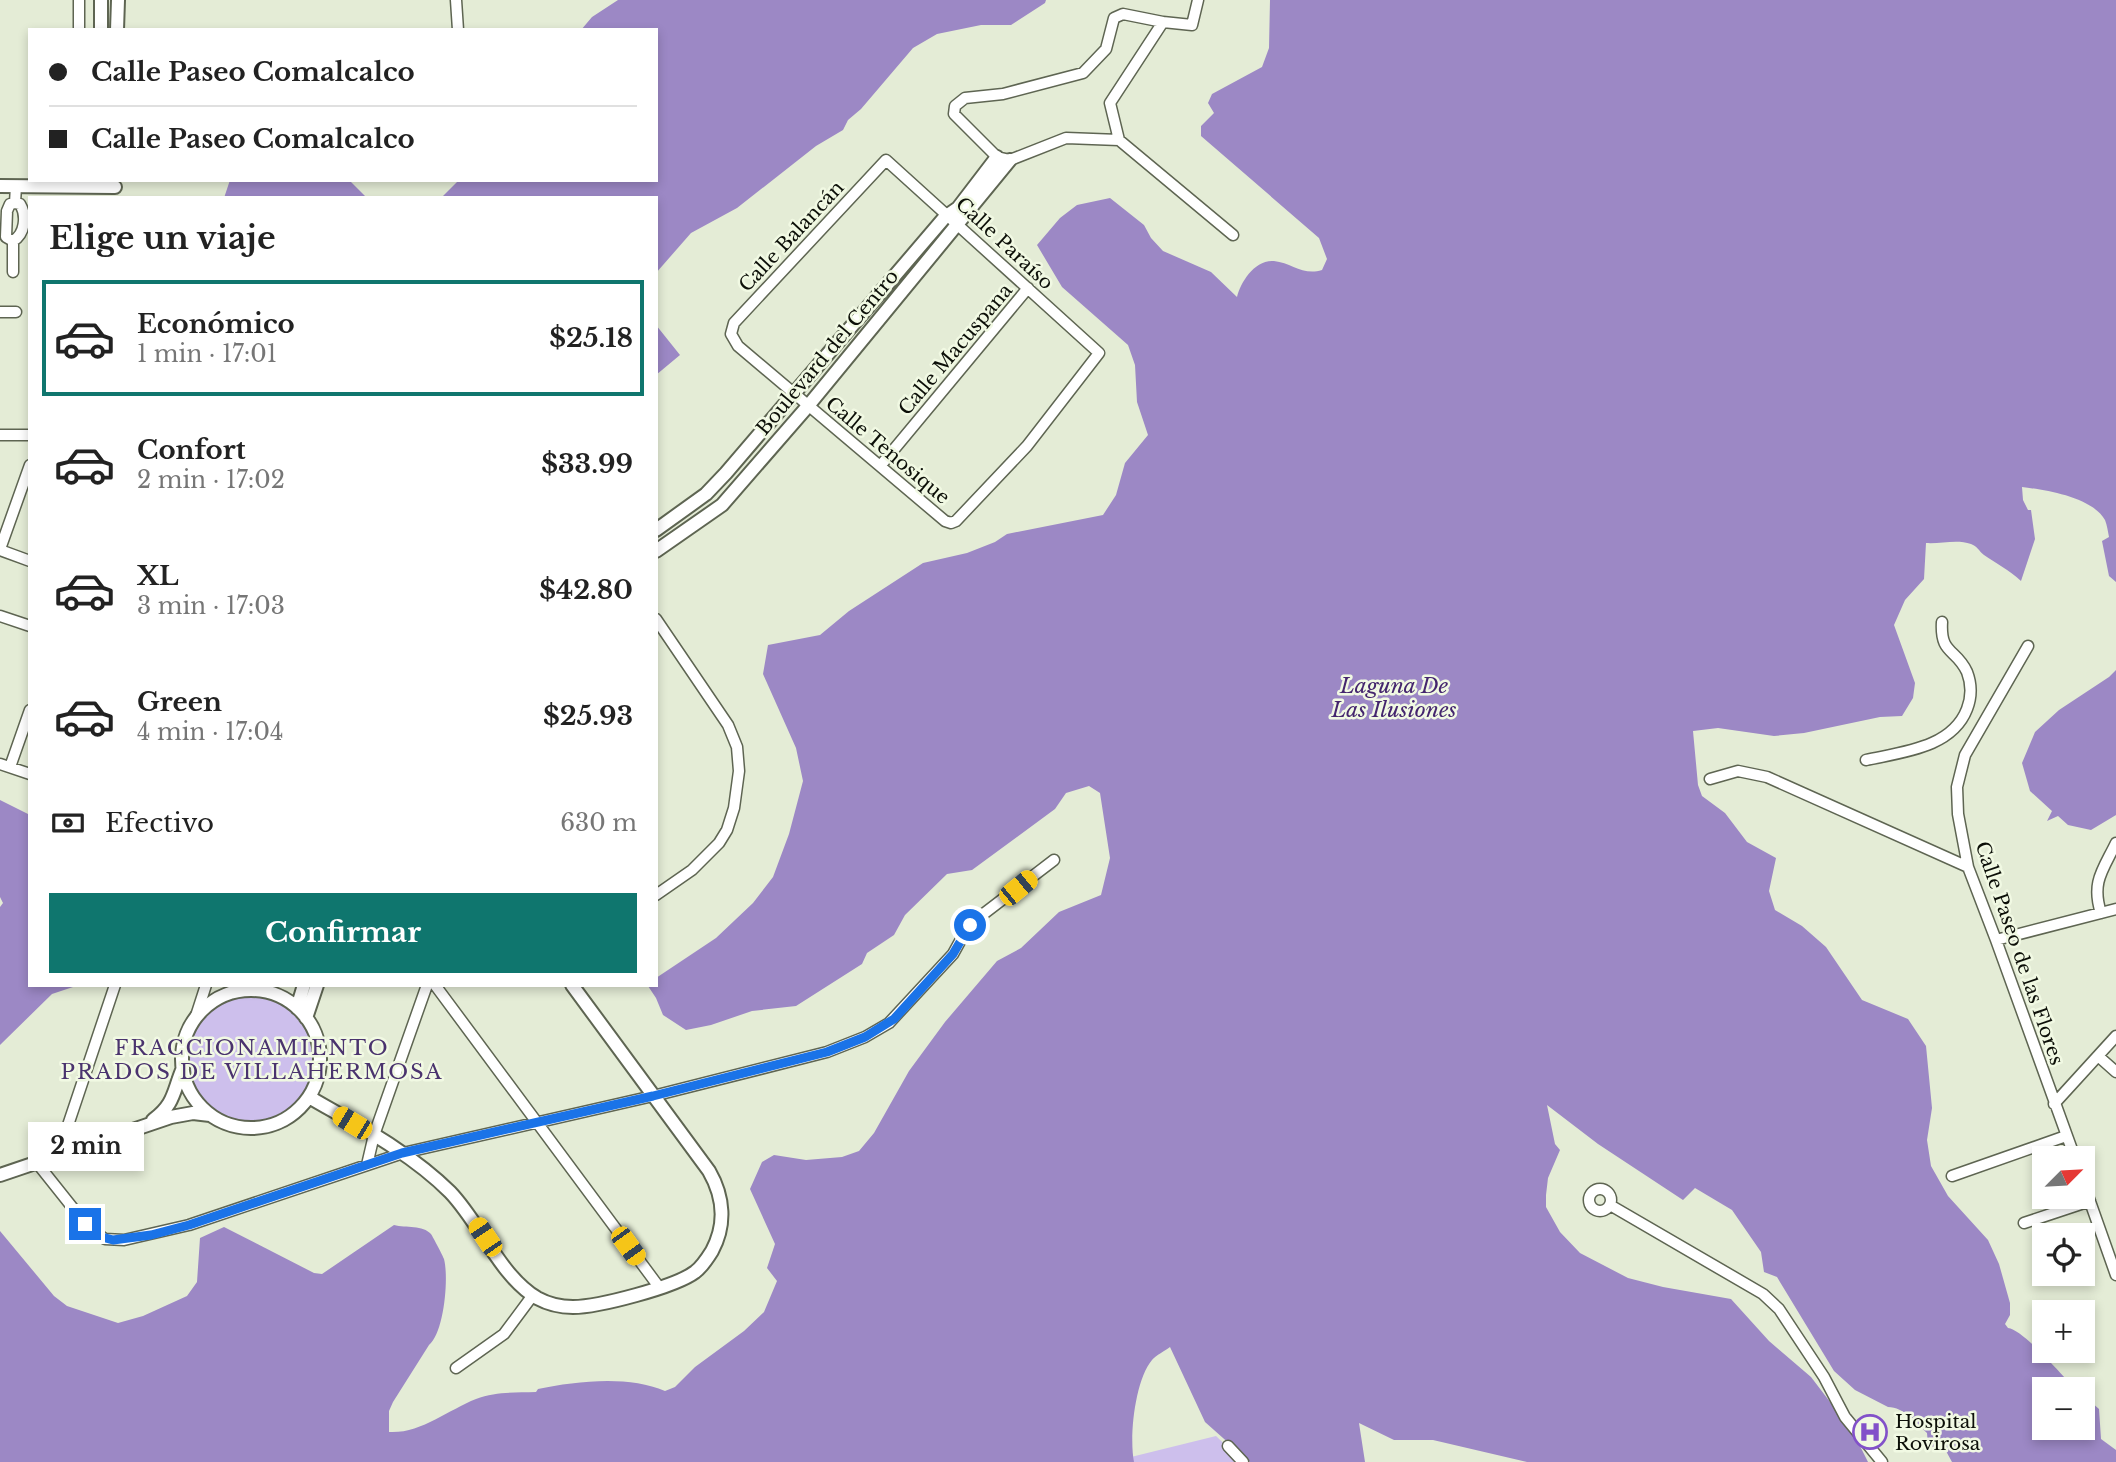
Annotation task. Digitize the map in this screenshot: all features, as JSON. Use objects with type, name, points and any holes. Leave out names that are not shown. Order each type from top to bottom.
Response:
[{"type":"street","points":[[79,0],[79,28]]},
{"type":"street","points":[[101,0],[101,28]]},
{"type":"street","points":[[117,28],[118,0]]},
{"type":"street","points":[[456,0],[457,28]]},
{"type":"street","points":[[1119,140],[1066,138],[1004,158],[954,114],[953,109],[960,100],[1003,94],[1083,74],[1106,48],[1113,20],[1118,15],[1192,25],[1198,0]]},
{"type":"street","points":[[1163,22],[1110,103],[1119,140],[1233,235]]},
{"type":"street","name":"Boulevard del Centro","points":[[658,550],[722,505],[808,406],[958,223],[967,206],[1004,158]]},
{"type":"street","name":"Calle Paraíso","points":[[886,160],[1099,353],[1027,446],[959,518]]},
{"type":"street","name":"Calle Balancán","points":[[733,339],[731,332],[734,323],[886,160]]},
{"type":"street","points":[[0,186],[75,184],[115,188]]},
{"type":"street","points":[[15,203],[16,186]]},
{"type":"street","points":[[15,203],[20,204],[23,210],[23,228],[20,236],[13,241],[6,237],[7,211],[10,204],[15,203]]},
{"type":"street","name":"Boulevard del Centro","points":[[658,528],[712,488],[948,214],[967,206]]},
{"type":"street","points":[[12,272],[13,241]]},
{"type":"street","name":"Calle Macuspana","points":[[881,465],[1028,288]]},
{"type":"street","points":[[0,312],[16,312]]},
{"type":"street","name":"Calle Tenosique","points":[[733,339],[945,521],[951,523],[959,518]]},
{"type":"street","points":[[0,435],[28,435]]},
{"type":"street","points":[[28,473],[0,550],[28,560]]},
{"type":"street","points":[[0,615],[28,625]]},
{"type":"street","points":[[658,622],[732,732],[739,755],[739,771],[734,808],[724,836],[692,870],[658,894]]},
{"type":"street","points":[[1866,760],[1927,745],[1946,736],[1962,720],[1970,697],[1970,682],[1964,666],[1943,644],[1942,622]]},
{"type":"street","name":"Calle Paseo de las Flores","points":[[2028,646],[1978,730],[1961,764],[1957,787],[1961,832],[1968,867],[2070,1146]]},
{"type":"street","points":[[28,714],[5,766],[28,773]]},
{"type":"street","points":[[1962,720],[1978,730]]},
{"type":"street","points":[[1710,779],[1738,771],[1767,777],[1968,867]]},
{"type":"street","points":[[2101,913],[2096,886],[2116,843]]},
{"type":"street","points":[[37,1163],[85,1224],[102,1237],[117,1240],[189,1225],[402,1153],[653,1096],[827,1052],[878,1031],[894,1019],[957,949],[970,925],[1054,860]]},
{"type":"street","points":[[1996,940],[2116,909]]},
{"type":"street","points":[[58,1155],[114,987]]},
{"type":"street","points":[[144,1126],[162,1113],[172,1101],[183,1068],[185,1041],[205,987]]},
{"type":"street","points":[[302,1013],[304,987]]},
{"type":"street","points":[[302,1013],[316,987]]},
{"type":"street","points":[[367,1165],[374,1135],[426,987]]},
{"type":"street","points":[[437,987],[659,1287]]},
{"type":"street","points":[[309,1097],[402,1153],[454,1197],[513,1278],[533,1295],[557,1305],[581,1307],[682,1279],[702,1265],[718,1237],[722,1209],[718,1188],[709,1171],[573,987]]},
{"type":"street","points":[[183,1068],[191,1092],[199,1104],[213,1116],[238,1127],[251,1128],[269,1126],[292,1115],[309,1097],[319,1072],[320,1054],[316,1037],[302,1013],[273,994],[244,990],[219,998],[195,1019]]},
{"type":"street","points":[[2054,1104],[2116,1036]]},
{"type":"street","points":[[2098,1056],[2116,1072]]},
{"type":"street","points":[[0,1175],[144,1126],[189,1114],[213,1116]]},
{"type":"street","points":[[1951,1176],[2066,1136]]},
{"type":"street","points":[[1609,1205],[1771,1301],[1821,1371],[1845,1417],[1882,1462]]},
{"type":"street","points":[[2024,1223],[2064,1209]]},
{"type":"street","points":[[2093,1209],[2116,1275]]},
{"type":"street","points":[[456,1367],[504,1334],[533,1295]]},
{"type":"street","points":[[1228,1446],[1243,1462]]},
{"type":"shaded area","points":[[251,990],[277,996],[300,1010],[314,1033],[320,1059],[314,1085],[300,1108],[277,1122],[251,1128],[225,1122],[202,1108],[188,1085],[182,1059],[188,1033],[202,1010],[225,996]]},
{"type":"shaded area","points":[[1216,1436],[1243,1462],[1127,1462],[1127,1458]]},
{"type":"water","points":[[618,0],[1046,0],[1011,25],[981,25],[937,34],[913,48],[861,109],[848,120],[843,130],[816,146],[737,208],[691,233],[658,271],[658,196],[443,196],[457,182],[658,182],[658,28],[583,28],[592,17]]},
{"type":"water","name":"Laguna De Las Ilusiones","points":[[1270,0],[2116,0],[2116,582],[2109,576],[2102,541],[2109,537],[2105,520],[2099,512],[2068,496],[2022,487],[2023,500],[2028,510],[2031,510],[2035,539],[2021,581],[1971,544],[1926,543],[1924,579],[1905,600],[1894,625],[1915,683],[1913,698],[1902,716],[1880,717],[1804,733],[1774,736],[1718,728],[1693,731],[1698,785],[1702,796],[1725,813],[1747,842],[1776,858],[1769,891],[1775,910],[1802,926],[1826,947],[1862,1000],[1908,1019],[1926,1046],[1932,1108],[1927,1140],[1931,1166],[1948,1196],[1988,1240],[1999,1264],[2010,1303],[2010,1315],[2005,1324],[2032,1344],[2032,1363],[2051,1363],[2064,1377],[2032,1377],[2032,1440],[2095,1440],[2095,1406],[2099,1409],[2101,1439],[2116,1450],[2116,1462],[1952,1462],[1946,1451],[1928,1445],[1927,1433],[1909,1416],[1855,1390],[1834,1371],[1777,1277],[1764,1272],[1761,1252],[1732,1210],[1695,1188],[1683,1200],[1598,1144],[1547,1105],[1555,1144],[1560,1150],[1548,1178],[1546,1207],[1560,1232],[1580,1253],[1628,1278],[1731,1299],[1769,1341],[1811,1377],[1853,1432],[1868,1462],[1527,1462],[1433,1440],[1394,1440],[1359,1423],[1365,1462],[1250,1462],[1205,1422],[1170,1347],[1152,1360],[1141,1381],[1133,1424],[1134,1462],[0,1462],[0,1231],[54,1296],[67,1306],[118,1323],[143,1316],[187,1296],[197,1282],[200,1238],[224,1227],[314,1273],[322,1274],[394,1225],[428,1231],[444,1259],[442,1318],[434,1339],[393,1402],[389,1411],[389,1432],[400,1432],[423,1425],[483,1396],[536,1392],[538,1389],[553,1386],[602,1381],[635,1383],[665,1391],[675,1387],[695,1367],[744,1331],[764,1312],[777,1281],[767,1268],[775,1244],[750,1189],[762,1162],[774,1155],[806,1160],[842,1157],[859,1151],[874,1133],[909,1071],[945,1022],[997,961],[1021,948],[1059,912],[1101,895],[1110,858],[1100,793],[1089,786],[1066,793],[1055,809],[972,870],[947,874],[905,915],[894,935],[867,953],[862,964],[796,1006],[752,1011],[711,1025],[686,1030],[663,1015],[649,987],[658,987],[658,977],[716,938],[753,903],[773,877],[789,834],[803,781],[796,748],[763,674],[768,645],[820,635],[849,611],[923,563],[967,553],[1007,534],[1103,515],[1116,495],[1125,463],[1148,435],[1137,402],[1135,365],[1128,345],[1062,287],[1037,245],[1060,218],[1077,205],[1110,198],[1144,225],[1163,251],[1211,272],[1237,297],[1250,273],[1260,264],[1274,261],[1303,270],[1322,270],[1327,259],[1319,238],[1201,136],[1201,126],[1214,113],[1208,103],[1212,94],[1262,67],[1269,48]]},
{"type":"water","points":[[229,182],[351,182],[365,196],[225,196]]},
{"type":"water","points":[[658,328],[680,355],[658,373]]},
{"type":"water","points":[[2116,670],[2116,815],[2091,830],[2068,825],[2058,816],[2047,821],[2052,811],[2030,791],[2022,763],[2035,732],[2059,710]]},
{"type":"water","points":[[0,800],[28,814],[28,987],[73,987],[52,994],[0,1045],[0,907],[3,903],[0,897]]},
{"type":"place","name":"Hospital Rovirosa","points":[[1870,1432]]},
{"type":"district","name":"FRACCIONAMIENTO PRADOS DE VILLAHERMOSA","points":[[252,1060]]},
{"type":"route","points":[[85,1224],[96,1234],[113,1240],[151,1235],[189,1225],[402,1153],[653,1096],[846,1046],[878,1031],[894,1019],[953,954],[970,925]]}]
